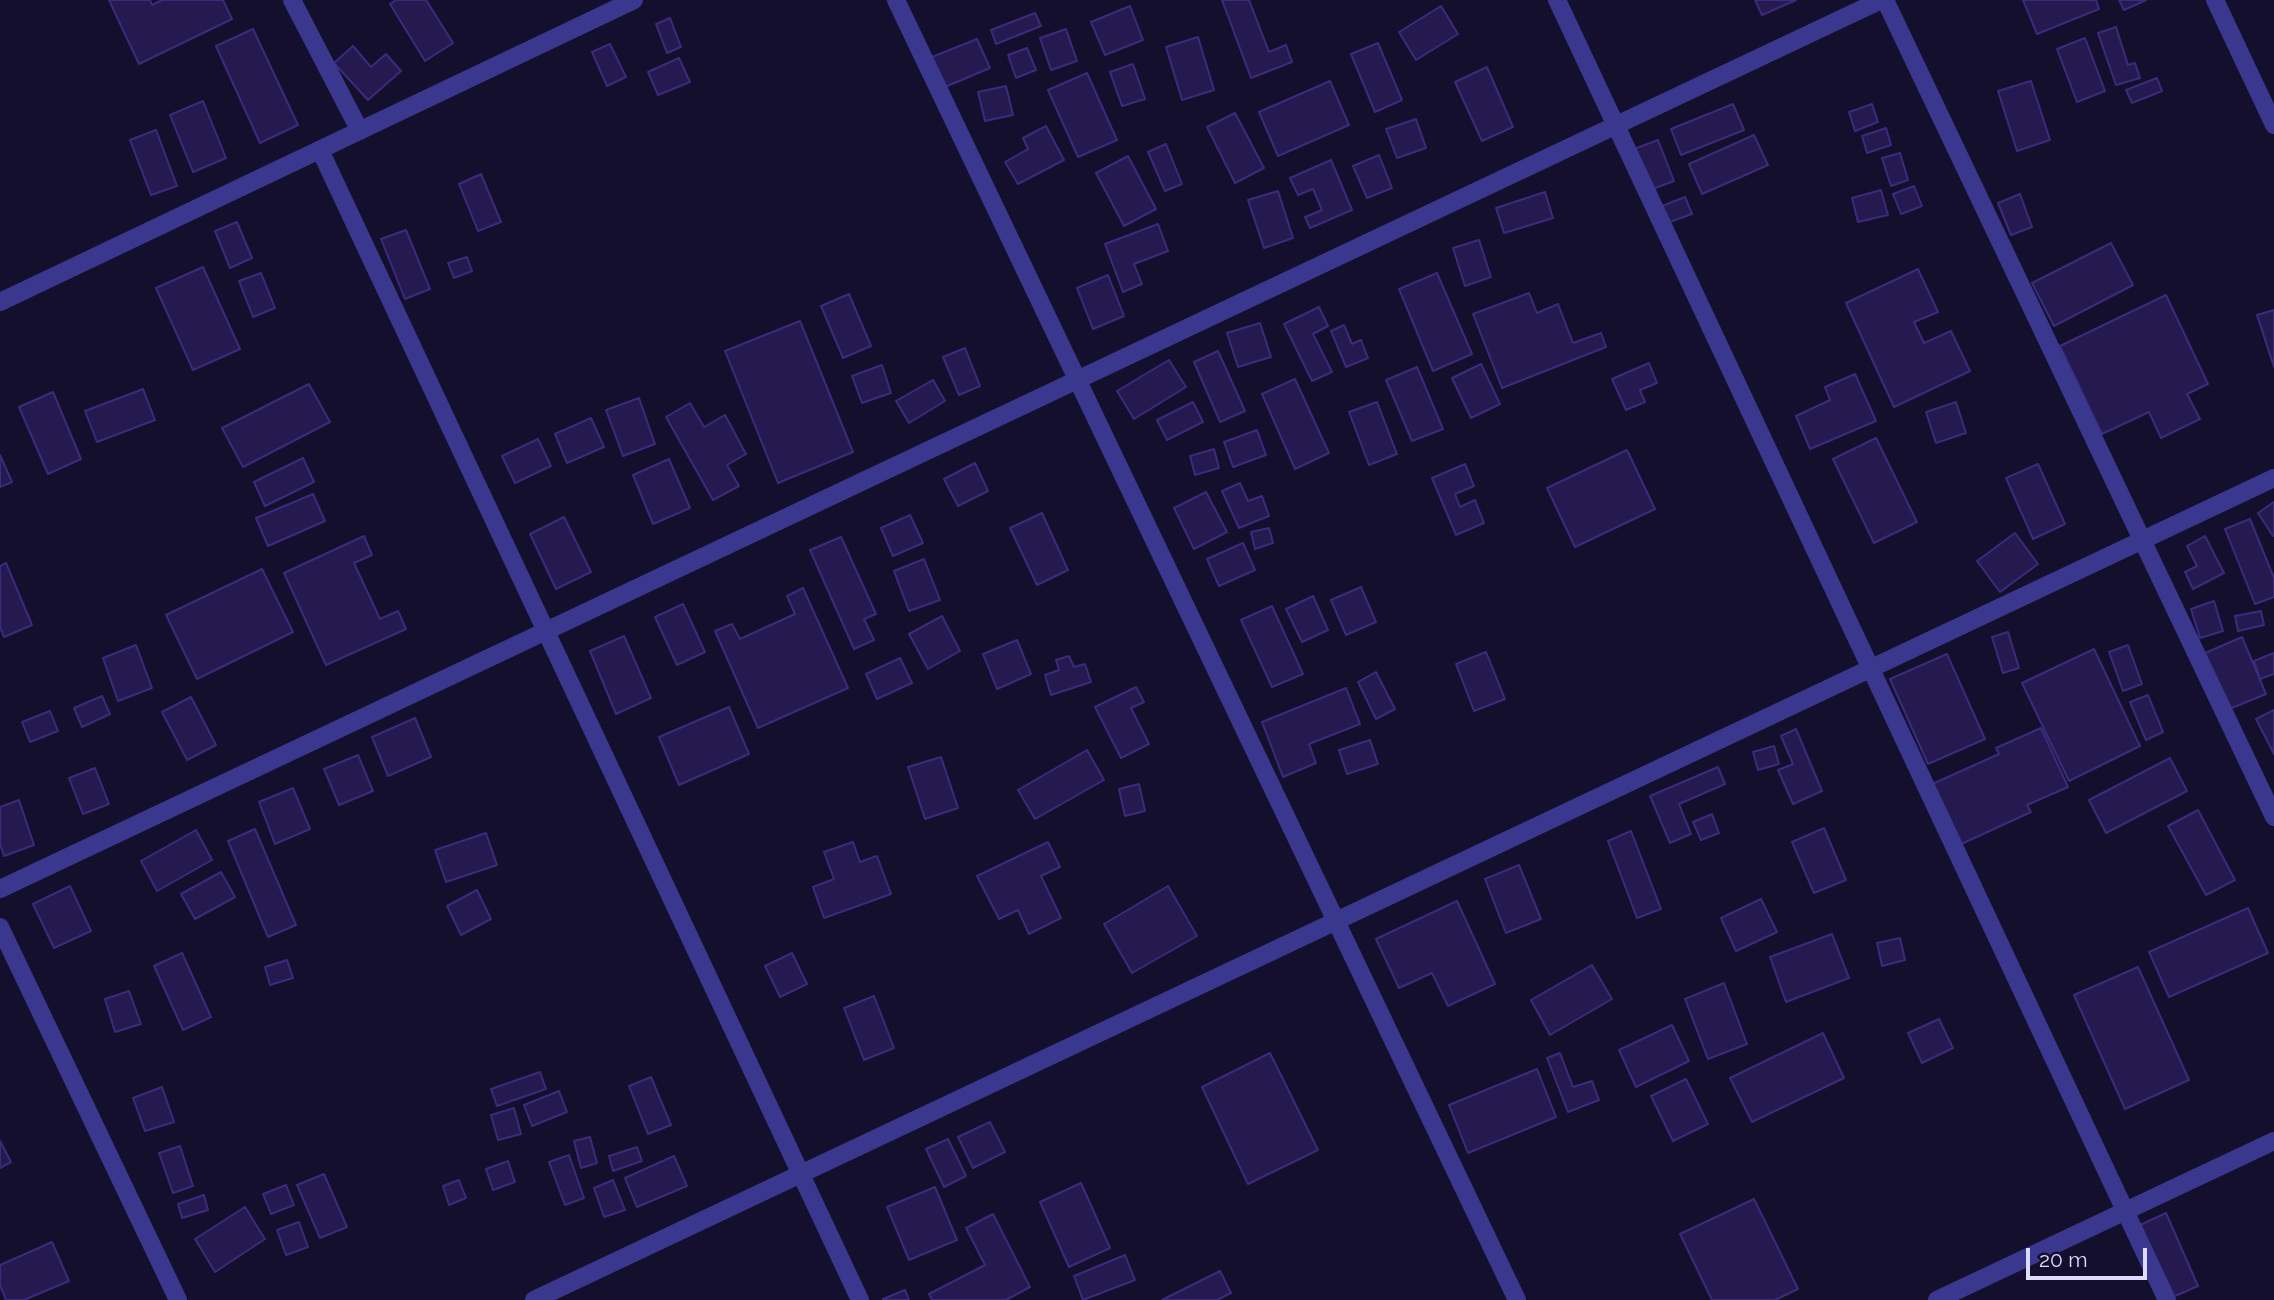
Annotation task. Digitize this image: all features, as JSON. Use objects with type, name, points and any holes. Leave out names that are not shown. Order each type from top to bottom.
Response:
[{"type":"street","points":[[292,0],[360,131]]},
{"type":"street","points":[[0,303],[634,0]]},
{"type":"street","points":[[896,0],[1517,1300]]},
{"type":"street","points":[[1557,0],[2167,1300]]},
{"type":"street","points":[[0,889],[1883,0],[2274,817]]},
{"type":"street","points":[[2215,0],[2274,125]]},
{"type":"street","points":[[320,150],[860,1300]]},
{"type":"street","points":[[534,1300],[2274,478]]},
{"type":"street","points":[[0,927],[178,1300]]},
{"type":"street","points":[[1937,1300],[2274,1140]]},
{"type":"building","points":[[109,0],[150,0],[152,5],[162,0],[223,0],[232,19],[139,64]]},
{"type":"building","points":[[396,0],[426,0],[453,43],[425,61],[390,4]]},
{"type":"building","points":[[1222,0],[1249,0],[1269,52],[1286,45],[1292,62],[1251,78]]},
{"type":"building","points":[[1755,0],[1796,0],[1762,15]]},
{"type":"building","points":[[2023,0],[2096,0],[2099,9],[2037,34]]},
{"type":"building","points":[[2119,0],[2146,0],[2124,10]]},
{"type":"building","points":[[1130,6],[1143,40],[1105,55],[1091,22]]},
{"type":"building","points":[[1441,6],[1458,34],[1416,60],[1399,32]]},
{"type":"building","points":[[1035,13],[1041,26],[996,44],[991,30]]},
{"type":"building","points":[[670,18],[681,47],[667,53],[656,24]]},
{"type":"building","points":[[2116,27],[2128,65],[2135,63],[2140,78],[2116,85],[2098,33]]},
{"type":"building","points":[[253,29],[298,125],[260,143],[216,46]]},
{"type":"building","points":[[1066,29],[1077,61],[1051,70],[1040,38]]},
{"type":"building","points":[[1198,37],[1214,90],[1182,100],[1166,47]]},
{"type":"building","points":[[2085,38],[2105,91],[2077,102],[2057,49]]},
{"type":"building","points":[[977,39],[990,68],[945,87],[932,57]]},
{"type":"building","points":[[1378,43],[1402,100],[1375,112],[1351,54]]},
{"type":"building","points":[[610,44],[626,77],[607,86],[592,52]]},
{"type":"building","points":[[353,46],[371,67],[386,54],[401,71],[368,100],[334,63]]},
{"type":"building","points":[[1027,48],[1036,70],[1016,78],[1008,55]]},
{"type":"building","points":[[679,58],[690,82],[658,95],[648,72]]},
{"type":"building","points":[[1133,64],[1145,99],[1122,106],[1110,72]]},
{"type":"building","points":[[1487,67],[1513,127],[1482,141],[1455,82]]},
{"type":"building","points":[[1087,73],[1117,140],[1078,157],[1048,90]]},
{"type":"building","points":[[2157,78],[2162,91],[2132,103],[2126,90]]},
{"type":"building","points":[[1330,81],[1349,125],[1278,156],[1259,112]]},
{"type":"building","points":[[2031,81],[2050,140],[2017,151],[1998,91]]},
{"type":"building","points":[[1006,86],[1013,115],[985,121],[978,92]]},
{"type":"building","points":[[203,101],[226,158],[193,172],[170,115]]},
{"type":"building","points":[[1733,104],[1744,130],[1681,155],[1671,129]]},
{"type":"building","points":[[1872,104],[1878,122],[1855,131],[1849,112]]},
{"type":"building","points":[[1235,113],[1264,168],[1235,183],[1207,127]]},
{"type":"building","points":[[1416,119],[1426,148],[1397,158],[1386,129]]},
{"type":"building","points":[[1046,126],[1064,160],[1018,184],[1005,162],[1028,149],[1023,138]]},
{"type":"building","points":[[1886,128],[1891,145],[1867,153],[1862,136]]},
{"type":"building","points":[[156,130],[177,186],[151,195],[130,140]]},
{"type":"building","points":[[1754,135],[1768,165],[1702,194],[1689,164]]},
{"type":"building","points":[[1658,140],[1674,181],[1650,190],[1634,149]]},
{"type":"building","points":[[1166,144],[1182,184],[1165,191],[1148,152]]},
{"type":"building","points":[[1900,153],[1908,180],[1891,186],[1882,158]]},
{"type":"building","points":[[1379,155],[1392,188],[1367,198],[1353,166]]},
{"type":"building","points":[[1128,156],[1156,209],[1124,226],[1096,173]]},
{"type":"building","points":[[1331,160],[1352,210],[1310,228],[1305,217],[1322,210],[1313,189],[1298,195],[1290,178]]},
{"type":"building","points":[[481,174],[501,222],[478,231],[459,184]]},
{"type":"building","points":[[1914,186],[1922,206],[1901,214],[1893,194]]},
{"type":"building","points":[[1881,190],[1888,215],[1858,222],[1852,198]]},
{"type":"building","points":[[1278,191],[1293,238],[1264,248],[1248,200]]},
{"type":"building","points":[[1545,192],[1553,218],[1504,233],[1496,208]]},
{"type":"building","points":[[2020,194],[2032,227],[2011,235],[1998,203]]},
{"type":"building","points":[[1685,197],[1692,214],[1667,223],[1662,206]]},
{"type":"building","points":[[237,222],[252,258],[230,268],[215,231]]},
{"type":"building","points":[[1158,224],[1168,251],[1134,264],[1142,284],[1123,292],[1105,244]]},
{"type":"building","points":[[406,230],[430,289],[405,299],[381,239]]},
{"type":"building","points":[[1479,240],[1491,277],[1465,286],[1453,248]]},
{"type":"building","points":[[2111,243],[2133,285],[2054,326],[2032,283]]},
{"type":"building","points":[[467,257],[472,271],[454,278],[448,263]]},
{"type":"building","points":[[203,267],[240,349],[193,370],[156,288]]},
{"type":"building","points":[[1918,269],[1938,312],[1914,322],[1924,343],[1951,331],[1970,371],[1894,407],[1846,303]]},
{"type":"building","points":[[261,273],[275,308],[253,317],[239,281]]},
{"type":"building","points":[[1437,273],[1472,354],[1433,371],[1399,289]]},
{"type":"building","points":[[1108,275],[1124,316],[1093,329],[1077,288]]},
{"type":"building","points":[[1529,293],[1537,313],[1558,304],[1573,343],[1601,333],[1606,347],[1502,388],[1473,314]]},
{"type":"building","points":[[849,294],[871,346],[843,358],[821,306]]},
{"type":"building","points":[[2166,295],[2208,384],[2187,394],[2200,419],[2161,438],[2149,412],[2102,434],[2060,346]]},
{"type":"building","points":[[1319,307],[1328,326],[1313,334],[1332,372],[1312,381],[1284,324]]},
{"type":"building","points":[[2274,310],[2274,367],[2257,315]]},
{"type":"building","points":[[800,321],[853,452],[778,483],[725,351]]},
{"type":"building","points":[[1260,323],[1271,357],[1238,367],[1227,333]]},
{"type":"building","points":[[1344,325],[1352,344],[1361,340],[1368,358],[1346,367],[1331,331]]},
{"type":"building","points":[[965,348],[980,386],[959,395],[943,357]]},
{"type":"building","points":[[1218,351],[1245,411],[1220,422],[1194,362]]},
{"type":"building","points":[[1169,360],[1186,387],[1134,419],[1117,391]]},
{"type":"building","points":[[1649,363],[1657,383],[1640,390],[1645,402],[1626,410],[1612,379]]},
{"type":"building","points":[[1481,364],[1500,404],[1471,418],[1452,378]]},
{"type":"building","points":[[882,365],[891,393],[862,403],[852,376]]},
{"type":"building","points":[[1417,367],[1443,429],[1412,441],[1386,380]]},
{"type":"building","points":[[1855,374],[1876,421],[1810,449],[1796,416],[1830,400],[1825,387]]},
{"type":"building","points":[[1295,379],[1329,453],[1295,469],[1262,394]]},
{"type":"building","points":[[933,380],[945,401],[909,423],[896,401]]},
{"type":"building","points":[[309,384],[330,422],[243,467],[222,428]]},
{"type":"building","points":[[143,389],[155,420],[97,442],[85,411]]},
{"type":"building","points":[[53,392],[81,459],[48,474],[19,407]]},
{"type":"building","points":[[639,398],[655,444],[623,456],[606,410]]},
{"type":"building","points":[[1193,402],[1203,422],[1167,440],[1157,420]]},
{"type":"building","points":[[1377,402],[1397,454],[1369,465],[1349,412]]},
{"type":"building","points":[[1956,402],[1966,433],[1936,443],[1926,412]]},
{"type":"building","points":[[690,403],[704,427],[725,415],[746,454],[727,465],[739,486],[713,500],[666,417]]},
{"type":"building","points":[[591,418],[604,447],[567,463],[555,434]]},
{"type":"building","points":[[1257,430],[1266,455],[1233,467],[1224,442]]},
{"type":"building","points":[[1876,438],[1917,522],[1874,543],[1833,459]]},
{"type":"building","points":[[538,439],[551,466],[515,483],[502,456]]},
{"type":"building","points":[[1214,449],[1219,468],[1195,475],[1190,456]]},
{"type":"building","points":[[1627,450],[1655,509],[1575,547],[1547,488]]},
{"type":"building","points":[[0,455],[12,482],[0,487]]},
{"type":"building","points":[[303,458],[314,482],[265,506],[254,482]]},
{"type":"building","points":[[669,459],[690,508],[653,524],[633,475]]},
{"type":"building","points":[[975,463],[988,491],[958,506],[944,479]]},
{"type":"building","points":[[1465,464],[1474,486],[1455,494],[1460,507],[1475,500],[1484,523],[1456,535],[1432,478]]},
{"type":"building","points":[[2038,464],[2065,524],[2033,539],[2006,478]]},
{"type":"building","points":[[1240,483],[1248,501],[1262,496],[1269,516],[1239,528],[1222,491]]},
{"type":"building","points":[[1206,492],[1227,532],[1194,549],[1174,508]]},
{"type":"building","points":[[313,494],[325,521],[268,546],[256,518]]},
{"type":"building","points":[[2274,502],[2274,535],[2273,536],[2258,513]]},
{"type":"building","points":[[1042,513],[1068,570],[1037,585],[1010,528]]},
{"type":"building","points":[[910,515],[923,543],[893,556],[881,528]]},
{"type":"building","points":[[564,517],[591,572],[556,589],[530,534]]},
{"type":"building","points":[[2250,519],[2274,578],[2274,597],[2255,604],[2225,529]]},
{"type":"building","points":[[1269,528],[1273,543],[1255,549],[1251,532]]},
{"type":"building","points":[[2015,533],[2038,564],[2000,592],[1977,561]]},
{"type":"building","points":[[364,536],[372,555],[354,563],[380,619],[398,611],[406,629],[326,665],[284,573]]},
{"type":"building","points":[[2205,536],[2224,573],[2193,589],[2185,572],[2197,566],[2187,546]]},
{"type":"building","points":[[841,537],[876,614],[864,619],[874,640],[854,649],[810,550]]},
{"type":"building","points":[[1243,543],[1255,570],[1219,586],[1207,559]]},
{"type":"building","points":[[924,559],[940,600],[909,611],[894,571]]},
{"type":"building","points":[[6,563],[32,625],[4,637],[0,627],[0,566]]},
{"type":"building","points":[[262,569],[293,632],[197,679],[166,615]]},
{"type":"building","points":[[1361,587],[1376,622],[1346,635],[1331,600]]},
{"type":"building","points":[[803,588],[848,688],[758,728],[715,631],[732,624],[740,639],[795,614],[787,596]]},
{"type":"building","points":[[1313,596],[1328,630],[1302,642],[1286,609]]},
{"type":"building","points":[[2214,601],[2223,631],[2200,638],[2191,609]]},
{"type":"building","points":[[683,604],[705,652],[677,665],[655,617]]},
{"type":"building","points":[[1272,606],[1303,674],[1272,687],[1241,620]]},
{"type":"building","points":[[2261,611],[2264,625],[2238,631],[2235,616]]},
{"type":"building","points":[[942,616],[960,651],[928,669],[909,634]]},
{"type":"building","points":[[2008,632],[2019,668],[2003,673],[1992,637]]},
{"type":"building","points":[[624,636],[651,698],[616,714],[590,651]]},
{"type":"building","points":[[2242,637],[2266,694],[2227,710],[2203,654]]},
{"type":"building","points":[[1017,640],[1031,674],[997,689],[983,654]]},
{"type":"building","points":[[136,645],[152,688],[118,701],[103,658]]},
{"type":"building","points":[[2128,645],[2142,684],[2123,691],[2109,652]]},
{"type":"building","points":[[2094,649],[2140,746],[2069,781],[2022,683]]},
{"type":"building","points":[[1486,652],[1505,699],[1474,711],[1456,664]]},
{"type":"building","points":[[2274,653],[2274,674],[2260,679],[2254,661]]},
{"type":"building","points":[[1947,654],[1985,739],[1928,764],[1890,679]]},
{"type":"building","points":[[1069,656],[1074,667],[1085,664],[1091,682],[1051,695],[1045,675],[1059,670],[1056,660]]},
{"type":"building","points":[[900,658],[912,683],[877,699],[866,674]]},
{"type":"building","points":[[1376,672],[1395,709],[1376,719],[1358,682]]},
{"type":"building","points":[[1136,687],[1144,702],[1131,708],[1149,744],[1121,758],[1095,707]]},
{"type":"building","points":[[1346,688],[1360,724],[1309,744],[1316,763],[1283,777],[1262,722]]},
{"type":"building","points":[[2148,695],[2163,732],[2146,740],[2130,702]]},
{"type":"building","points":[[102,696],[110,714],[82,727],[74,708]]},
{"type":"building","points":[[191,697],[216,745],[187,760],[162,712]]},
{"type":"building","points":[[729,707],[749,754],[679,785],[659,737]]},
{"type":"building","points":[[2274,710],[2274,754],[2256,719]]},
{"type":"building","points":[[50,711],[58,731],[30,742],[22,722]]},
{"type":"building","points":[[415,718],[431,757],[388,776],[372,737]]},
{"type":"building","points":[[2041,728],[2068,787],[2027,805],[2031,812],[1957,846],[1930,785],[1999,754],[1996,748]]},
{"type":"building","points":[[1796,729],[1822,791],[1793,804],[1778,770],[1793,764],[1781,736]]},
{"type":"building","points":[[1370,740],[1378,764],[1347,774],[1339,750]]},
{"type":"building","points":[[1774,746],[1779,764],[1758,770],[1753,752]]},
{"type":"building","points":[[1087,750],[1104,780],[1035,819],[1018,790]]},
{"type":"building","points":[[358,755],[373,791],[339,805],[324,769]]},
{"type":"building","points":[[941,757],[958,808],[925,819],[908,767]]},
{"type":"building","points":[[2170,758],[2187,791],[2106,833],[2089,800]]},
{"type":"building","points":[[1718,767],[1725,784],[1679,804],[1691,834],[1670,843],[1650,796]]},
{"type":"building","points":[[95,768],[109,804],[83,814],[69,778]]},
{"type":"building","points":[[1139,784],[1145,811],[1125,816],[1119,789]]},
{"type":"building","points":[[293,788],[310,829],[275,844],[259,802]]},
{"type":"building","points":[[19,800],[34,845],[4,856],[0,844],[0,807]]},
{"type":"building","points":[[2198,810],[2235,880],[2206,895],[2168,826]]},
{"type":"building","points":[[1712,814],[1719,833],[1701,840],[1693,822]]},
{"type":"building","points":[[1824,828],[1846,880],[1814,893],[1792,842]]},
{"type":"building","points":[[255,829],[296,925],[268,937],[228,841]]},
{"type":"building","points":[[196,830],[212,860],[157,891],[141,861]]},
{"type":"building","points":[[1631,831],[1661,909],[1637,918],[1608,841]]},
{"type":"building","points":[[486,833],[497,865],[446,882],[435,850]]},
{"type":"building","points":[[853,842],[860,862],[877,856],[891,894],[824,918],[813,887],[834,879],[824,852]]},
{"type":"building","points":[[1048,842],[1060,867],[1041,876],[1061,918],[1029,934],[1018,910],[999,919],[977,876]]},
{"type":"building","points":[[1519,865],[1541,919],[1506,933],[1485,879]]},
{"type":"building","points":[[221,872],[235,897],[195,919],[181,894]]},
{"type":"building","points":[[70,886],[91,931],[54,948],[33,904]]},
{"type":"building","points":[[1168,886],[1197,936],[1132,973],[1104,924]]},
{"type":"building","points":[[477,890],[491,919],[461,935],[447,906]]},
{"type":"building","points":[[1761,899],[1777,932],[1736,951],[1721,918]]},
{"type":"building","points":[[1457,901],[1495,984],[1448,1006],[1432,973],[1399,988],[1376,939]]},
{"type":"building","points":[[2248,908],[2268,953],[2169,997],[2149,952]]},
{"type":"building","points":[[1832,934],[1849,978],[1786,1002],[1770,957]]},
{"type":"building","points":[[1900,938],[1905,960],[1882,966],[1877,943]]},
{"type":"building","points":[[182,953],[211,1017],[183,1030],[154,966]]},
{"type":"building","points":[[792,953],[807,984],[780,997],[765,966]]},
{"type":"building","points":[[287,960],[293,978],[270,985],[265,967]]},
{"type":"building","points":[[1592,965],[1612,999],[1550,1035],[1531,1000]]},
{"type":"building","points":[[2138,967],[2189,1080],[2125,1109],[2074,995]]},
{"type":"building","points":[[1724,983],[1747,1044],[1708,1059],[1685,999]]},
{"type":"building","points":[[129,991],[141,1024],[115,1032],[105,999]]},
{"type":"building","points":[[874,996],[894,1048],[864,1060],[844,1008]]},
{"type":"building","points":[[1939,1019],[1953,1048],[1922,1063],[1908,1033]]},
{"type":"building","points":[[1672,1025],[1689,1061],[1636,1087],[1619,1050]]},
{"type":"building","points":[[1823,1033],[1844,1078],[1752,1122],[1730,1078]]},
{"type":"building","points":[[1270,1053],[1318,1150],[1248,1184],[1202,1087]]},
{"type":"building","points":[[1560,1053],[1573,1087],[1592,1081],[1599,1100],[1568,1112],[1547,1058]]},
{"type":"building","points":[[1537,1069],[1556,1117],[1468,1153],[1449,1105]]},
{"type":"building","points":[[540,1072],[546,1089],[497,1106],[491,1089]]},
{"type":"building","points":[[651,1077],[671,1125],[648,1134],[629,1086]]},
{"type":"building","points":[[1686,1079],[1708,1124],[1673,1141],[1651,1096]]},
{"type":"building","points":[[162,1087],[174,1122],[145,1131],[133,1098]]},
{"type":"building","points":[[559,1091],[567,1112],[532,1126],[524,1105]]},
{"type":"building","points":[[514,1108],[521,1134],[498,1140],[491,1115]]},
{"type":"building","points":[[990,1122],[1005,1152],[973,1168],[958,1137]]},
{"type":"building","points":[[590,1137],[597,1163],[581,1168],[574,1141]]},
{"type":"building","points":[[948,1139],[966,1176],[944,1187],[926,1149]]},
{"type":"building","points":[[0,1141],[11,1162],[0,1168]]},
{"type":"building","points":[[180,1146],[193,1186],[173,1193],[159,1153]]},
{"type":"building","points":[[637,1147],[642,1161],[613,1171],[609,1156]]},
{"type":"building","points":[[569,1155],[584,1198],[565,1205],[549,1162]]},
{"type":"building","points":[[674,1156],[687,1186],[637,1207],[625,1178]]},
{"type":"building","points":[[508,1161],[515,1182],[493,1190],[486,1169]]},
{"type":"building","points":[[324,1174],[347,1227],[320,1238],[297,1185]]},
{"type":"building","points":[[459,1180],[466,1198],[449,1205],[443,1186]]},
{"type":"building","points":[[613,1180],[625,1210],[604,1217],[594,1188]]},
{"type":"building","points":[[1081,1183],[1110,1248],[1069,1267],[1040,1202]]},
{"type":"building","points":[[286,1185],[294,1205],[271,1214],[263,1194]]},
{"type":"building","points":[[935,1187],[957,1240],[909,1260],[887,1207]]},
{"type":"building","points":[[204,1195],[208,1210],[182,1218],[178,1204]]},
{"type":"building","points":[[1754,1199],[1798,1289],[1775,1300],[1712,1300],[1680,1234]]},
{"type":"building","points":[[245,1207],[265,1239],[215,1272],[195,1239]]},
{"type":"building","points":[[2166,1213],[2198,1286],[2166,1300],[2127,1231]]},
{"type":"building","points":[[993,1214],[1030,1287],[1006,1300],[932,1300],[929,1294],[985,1265],[966,1228]]},
{"type":"building","points":[[299,1222],[308,1247],[286,1255],[277,1230]]},
{"type":"building","points":[[52,1242],[69,1281],[24,1300],[6,1300],[0,1285],[0,1265]]},
{"type":"building","points":[[1125,1255],[1135,1280],[1083,1300],[1074,1276]]},
{"type":"building","points":[[1220,1271],[1231,1293],[1217,1300],[1162,1300]]},
{"type":"building","points":[[905,1290],[909,1300],[883,1300],[883,1299]]}]
